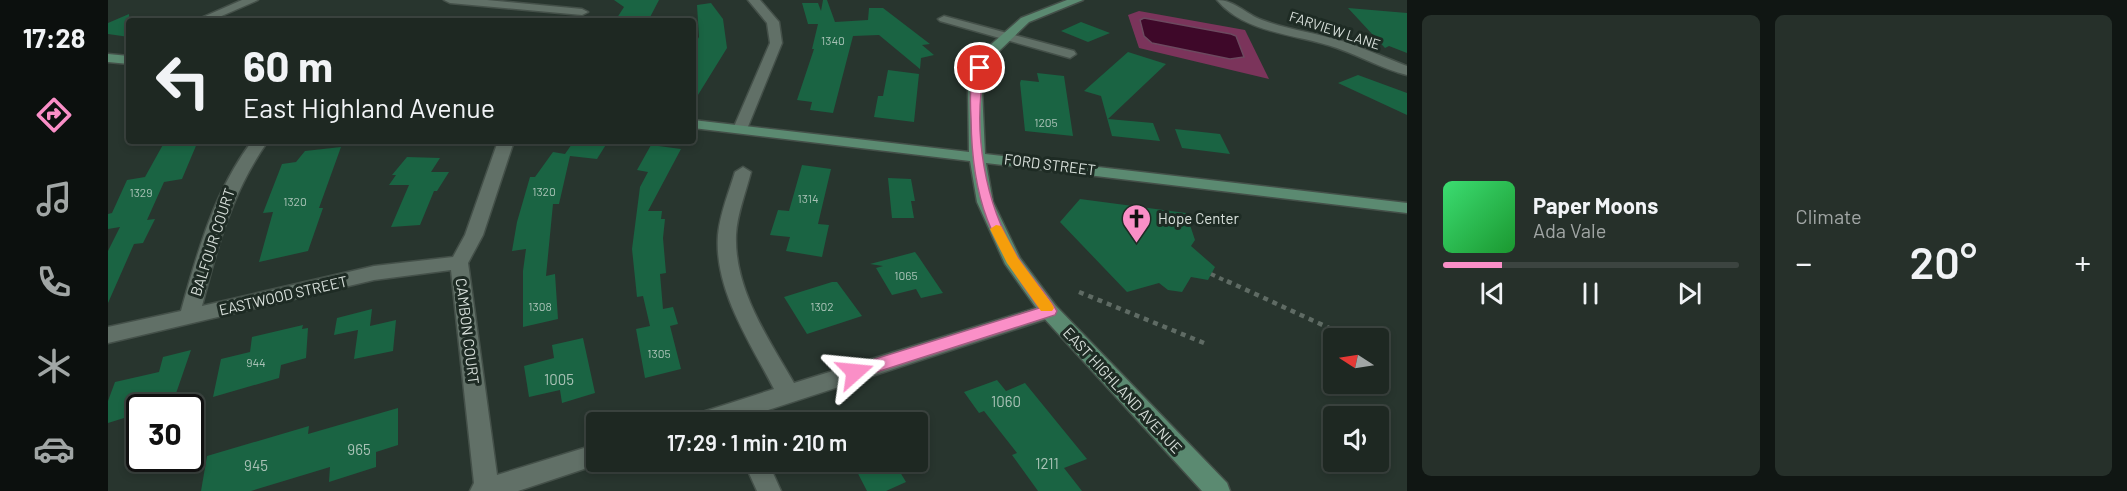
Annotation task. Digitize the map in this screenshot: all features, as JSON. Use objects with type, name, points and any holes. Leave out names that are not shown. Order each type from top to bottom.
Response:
[{"type":"main road","name":"EAST HIGHLAND AVENUE","points":[[1077,0],[1025,20],[1005,36],[980,68],[975,89],[977,156],[985,202],[1012,260],[1049,311],[1218,491]]},
{"type":"main road","points":[[108,58],[126,60]]},
{"type":"main road","name":"FORD STREET","points":[[696,124],[1407,208]]},
{"type":"street","points":[[207,18],[252,0]]},
{"type":"street","points":[[450,0],[582,12]]},
{"type":"street","points":[[740,129],[776,43],[773,22],[754,0]]},
{"type":"street","name":"FARVIEW LANE","points":[[1223,0],[1234,11],[1257,21],[1338,44],[1407,71]]},
{"type":"street","points":[[944,19],[1070,54]]},
{"type":"street","name":"BALFOUR COURT","points":[[189,316],[227,189],[242,163],[258,144]]},
{"type":"street","name":"CAMBON COURT","points":[[485,490],[459,263],[474,235],[505,144]]},
{"type":"street","points":[[742,172],[728,235],[731,275],[747,316],[788,393]]},
{"type":"street","name":"EASTWOOD STREET","points":[[108,335],[374,273],[426,265],[459,263]]},
{"type":"street","points":[[748,412],[788,393],[1049,311]]},
{"type":"street","points":[[485,490],[586,458]]},
{"type":"street","points":[[760,472],[769,491]]},
{"type":"path","points":[[1211,274],[1329,328]]},
{"type":"path","points":[[1079,292],[1204,343]]},
{"type":"shaded area","points":[[1139,11],[1245,30],[1269,79],[1139,48],[1128,15]]},
{"type":"shaded area","points":[[1144,18],[1231,34],[1236,36],[1244,57],[1230,59],[1152,43],[1144,36],[1140,20]]},
{"type":"building","points":[[614,0],[659,0],[650,18],[617,18],[624,7]]},
{"type":"building","points":[[823,0],[827,0],[835,22],[868,20],[869,8],[883,8],[930,44],[922,45],[934,55],[921,58],[920,69],[879,35],[853,36],[833,113],[810,110],[812,102],[797,100],[814,49],[812,49],[818,24],[808,24],[802,3],[818,3],[821,11]]},
{"type":"building","points":[[711,3],[723,19],[727,48],[696,98],[696,42],[699,37],[697,5]]},
{"type":"building","points":[[1348,8],[1407,13],[1407,53],[1389,46],[1385,48]]},
{"type":"building","points":[[129,14],[129,18],[126,18],[126,37],[108,34],[108,23]]},
{"type":"building","points":[[1081,22],[1110,33],[1088,42],[1061,31]]},
{"type":"building","points":[[1128,52],[1166,64],[1108,119],[1153,123],[1160,141],[1112,136],[1101,96],[1084,91]]},
{"type":"building","points":[[888,70],[919,74],[914,122],[874,117],[878,96],[883,96]]},
{"type":"building","points":[[1037,73],[1064,76],[1073,136],[1025,131],[1020,83],[1021,80],[1039,82]]},
{"type":"building","points":[[1358,75],[1407,93],[1407,115],[1338,83]]},
{"type":"building","points":[[1175,129],[1220,134],[1230,154],[1182,148]]},
{"type":"building","points":[[163,144],[197,144],[182,179],[164,182],[147,220],[155,219],[143,243],[134,244],[108,303],[108,251],[120,227],[108,229],[108,214],[112,213],[127,180],[145,177]]},
{"type":"building","points":[[572,144],[606,144],[597,159],[570,156],[559,204],[553,204],[546,276],[555,274],[558,319],[523,327],[523,271],[526,249],[512,251],[517,222],[530,177],[535,177],[553,152],[565,154]]},
{"type":"building","points":[[651,145],[681,149],[648,211],[662,211],[661,219],[665,219],[663,238],[666,273],[660,274],[663,309],[673,307],[678,324],[670,326],[681,369],[645,378],[636,329],[650,326],[643,296],[637,297],[632,249],[640,187],[648,172],[637,170]]},
{"type":"building","points":[[341,147],[319,208],[323,208],[308,251],[259,262],[273,212],[263,213],[282,164],[296,162],[305,151]]},
{"type":"building","points":[[407,157],[440,158],[431,172],[449,172],[437,191],[434,191],[420,225],[391,227],[409,185],[389,185],[396,175],[392,175]]},
{"type":"building","points":[[802,165],[831,169],[818,224],[829,225],[822,257],[786,251],[790,237],[770,235],[778,210],[789,211]]},
{"type":"building","points":[[888,178],[911,179],[915,201],[911,201],[914,218],[892,218]]},
{"type":"building","name":"Hope Center","points":[[1080,199],[1186,213],[1195,240],[1191,246],[1215,267],[1208,280],[1191,277],[1182,292],[1168,290],[1159,283],[1127,292],[1060,222]]},
{"type":"building","points":[[915,252],[943,293],[921,298],[916,289],[892,295],[876,268],[883,266],[870,264]]},
{"type":"building","points":[[837,282],[862,316],[807,334],[784,297]]},
{"type":"building","points":[[372,309],[370,326],[396,320],[393,351],[354,359],[358,330],[334,335],[337,318]]},
{"type":"building","points":[[303,325],[302,329],[308,328],[306,358],[281,365],[279,378],[213,397],[221,359],[250,352],[252,337]]},
{"type":"building","points":[[583,338],[595,393],[562,403],[560,390],[529,397],[524,366],[554,358],[552,345]]},
{"type":"building","points":[[191,350],[176,394],[126,394],[126,417],[108,423],[108,401],[115,382],[159,372],[163,357]]},
{"type":"building","points":[[997,380],[1006,391],[1025,383],[1087,459],[1064,468],[1082,491],[1038,491],[1012,455],[1017,453],[984,411],[979,413],[964,392]]},
{"type":"building","points":[[398,408],[398,445],[376,452],[376,467],[329,482],[330,467],[251,491],[201,491],[207,456],[309,426],[308,434]]},
{"type":"building","points":[[857,472],[900,472],[906,482],[886,491],[867,491]]},
{"type":"slow traffic","points":[[996,229],[1012,260],[1047,308]]},
{"type":"place","name":"Hope Center","points":[[1137,244]]},
{"type":"route","points":[[855,372],[1049,311],[1012,260],[985,202],[977,156],[975,89],[980,68]]}]
